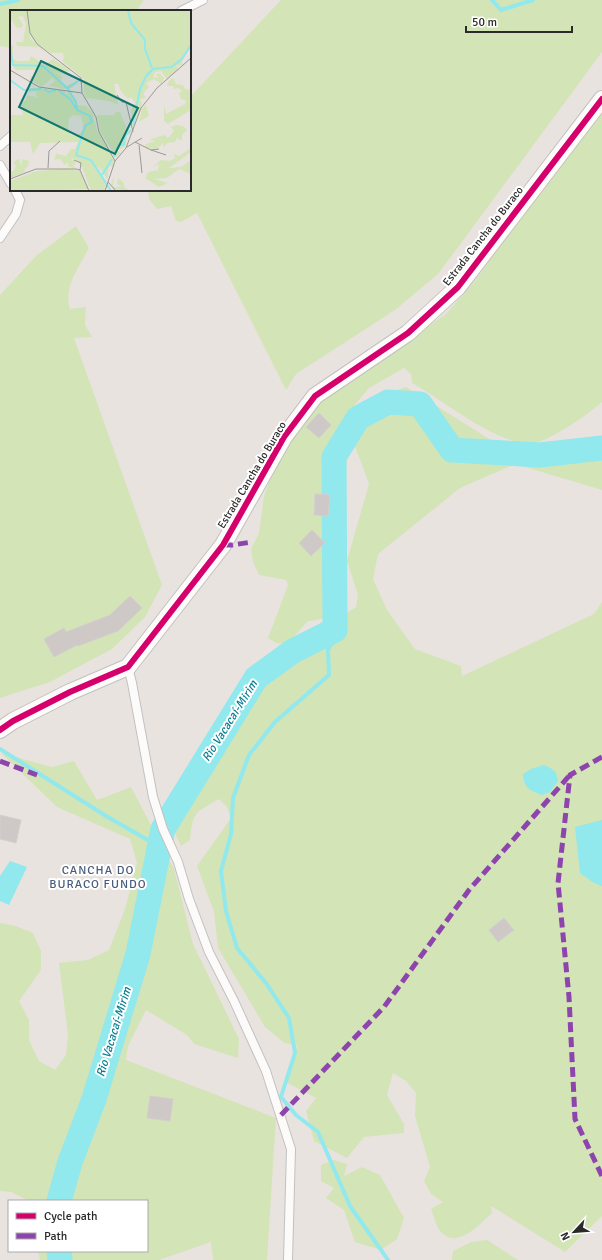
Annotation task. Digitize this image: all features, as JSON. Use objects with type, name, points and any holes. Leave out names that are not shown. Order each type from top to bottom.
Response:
[{"type":"street","name":"Estrada Cancha do Buraco","points":[[0,730],[13,721],[70,692],[128,667],[223,545],[284,437],[315,396],[408,334],[458,287],[602,99]]},
{"type":"lane","points":[[183,10],[203,0]]},
{"type":"lane","points":[[0,146],[10,137]]},
{"type":"lane","points":[[0,165],[10,182]]},
{"type":"lane","points":[[0,238],[16,214],[20,200],[15,191]]},
{"type":"lane","points":[[128,667],[153,797],[163,829],[178,862],[189,898],[209,952],[234,1001],[266,1071],[292,1149],[288,1260]]},
{"type":"green space","points":[[0,0],[144,0],[137,10],[10,10],[10,48],[0,46]]},
{"type":"green space","points":[[281,0],[602,0],[602,52],[439,273],[395,310],[296,374],[286,390],[197,213],[181,222],[176,221],[171,206],[157,209],[149,199],[148,191],[191,191],[191,96]]},
{"type":"green space","points":[[602,105],[602,402],[560,432],[550,437],[534,443],[520,443],[488,430],[412,383],[411,374],[404,368],[369,388],[353,407],[344,449],[347,464],[339,488],[344,512],[340,565],[347,595],[345,601],[338,611],[327,617],[308,621],[289,642],[281,644],[271,640],[268,638],[288,585],[286,580],[259,575],[253,562],[251,549],[259,533],[264,496],[274,469],[288,443],[314,408],[334,387],[445,315],[475,281]]},
{"type":"green space","points":[[76,226],[89,248],[73,277],[70,285],[68,301],[70,309],[86,307],[85,325],[92,337],[74,338],[162,585],[145,617],[112,649],[50,682],[0,698],[0,295],[37,255]]},
{"type":"green space","points":[[406,387],[499,445],[543,449],[583,441],[602,443],[602,490],[515,464],[460,488],[378,554],[373,579],[387,610],[415,649],[461,666],[462,676],[594,614],[602,602],[602,1216],[565,1252],[491,1206],[492,1213],[462,1237],[448,1237],[440,1231],[431,1209],[443,1202],[431,1194],[424,1181],[430,1167],[415,1116],[416,1093],[406,1081],[393,1073],[387,1095],[404,1124],[404,1133],[364,1137],[347,1158],[314,1141],[306,1111],[316,1098],[284,1081],[297,1046],[283,1042],[265,1027],[218,948],[214,912],[197,866],[231,818],[227,807],[219,799],[200,810],[192,823],[190,840],[181,846],[171,825],[225,727],[283,652],[356,607],[358,595],[347,561],[369,484],[355,446],[362,422],[385,394]]},
{"type":"green space","points":[[1,753],[52,767],[74,761],[97,800],[131,787],[174,869],[193,944],[239,1039],[238,1058],[194,1044],[187,1035],[146,1010],[128,1046],[126,1060],[276,1118],[267,1260],[213,1260],[211,1242],[159,1260],[40,1260],[38,1252],[148,1252],[148,1200],[27,1200],[11,1192],[0,1191],[0,923],[16,926],[33,933],[41,951],[41,970],[19,1001],[29,1020],[29,1040],[39,1061],[55,1070],[66,1055],[68,1035],[59,963],[88,960],[109,950],[125,909],[137,863],[130,839],[57,807]]},
{"type":"green space","points":[[334,1160],[347,1164],[344,1176],[362,1167],[380,1175],[404,1218],[397,1239],[381,1250],[355,1242],[344,1210],[326,1198],[334,1188],[321,1181],[321,1165]]},
{"type":"green space","points":[[487,1240],[518,1260],[452,1260],[453,1251],[471,1242]]},
{"type":"water","points":[[544,765],[554,771],[557,775],[558,781],[550,792],[542,795],[528,788],[524,782],[523,774],[531,769]]},
{"type":"water","points":[[602,820],[602,886],[594,883],[580,873],[575,827]]},
{"type":"water","points":[[10,861],[27,867],[9,905],[0,901],[0,876]]},
{"type":"building","points":[[319,413],[331,425],[319,438],[306,427]]},
{"type":"building","points":[[315,494],[330,495],[328,516],[314,515]]},
{"type":"building","points":[[312,530],[325,543],[311,556],[299,543]]},
{"type":"building","points":[[130,596],[142,608],[118,631],[78,646],[77,645],[54,657],[44,639],[64,628],[66,632],[110,615]]},
{"type":"building","points":[[0,815],[21,820],[16,843],[0,839]]},
{"type":"building","points":[[504,918],[514,930],[498,942],[489,930]]},
{"type":"building","points":[[150,1096],[173,1099],[170,1121],[147,1118]]},
{"type":"waterway","points":[[0,4],[18,0]]},
{"type":"waterway","points":[[492,0],[501,10],[533,0]]},
{"type":"waterway","name":"Rio Vacacaí-Mirim","points":[[59,1200],[70,1162],[94,1099],[138,954],[163,829],[256,678],[293,651],[335,630],[334,457],[358,418],[388,402],[420,404],[452,450],[540,455],[602,448]]},
{"type":"waterway","points":[[335,630],[333,641],[328,650],[329,675],[275,722],[249,755],[233,798],[231,834],[221,871],[226,911],[237,948],[266,983],[289,1018],[295,1053],[281,1097],[296,1115],[318,1132],[350,1206],[388,1260]]},
{"type":"waterway","points":[[0,749],[106,816],[160,847]]},
{"type":"waterway","name":"Rio Vacacaí-Mirim","points":[[59,1252],[60,1260]]},
{"type":"marked path","points":[[223,545],[252,542]]},
{"type":"marked path","points":[[602,757],[570,775],[558,883],[569,997],[575,1119],[602,1176]]},
{"type":"marked path","points":[[0,761],[37,775]]},
{"type":"marked path","points":[[281,1115],[384,1007],[469,890],[570,775]]},
{"type":"cycle path","points":[[0,730],[13,721],[70,692],[128,667],[223,545],[284,437],[315,396],[408,333],[458,287],[602,99]]},
{"type":"district","name":"CANCHA DO BURACO FUNDO","points":[[98,877]]}]
